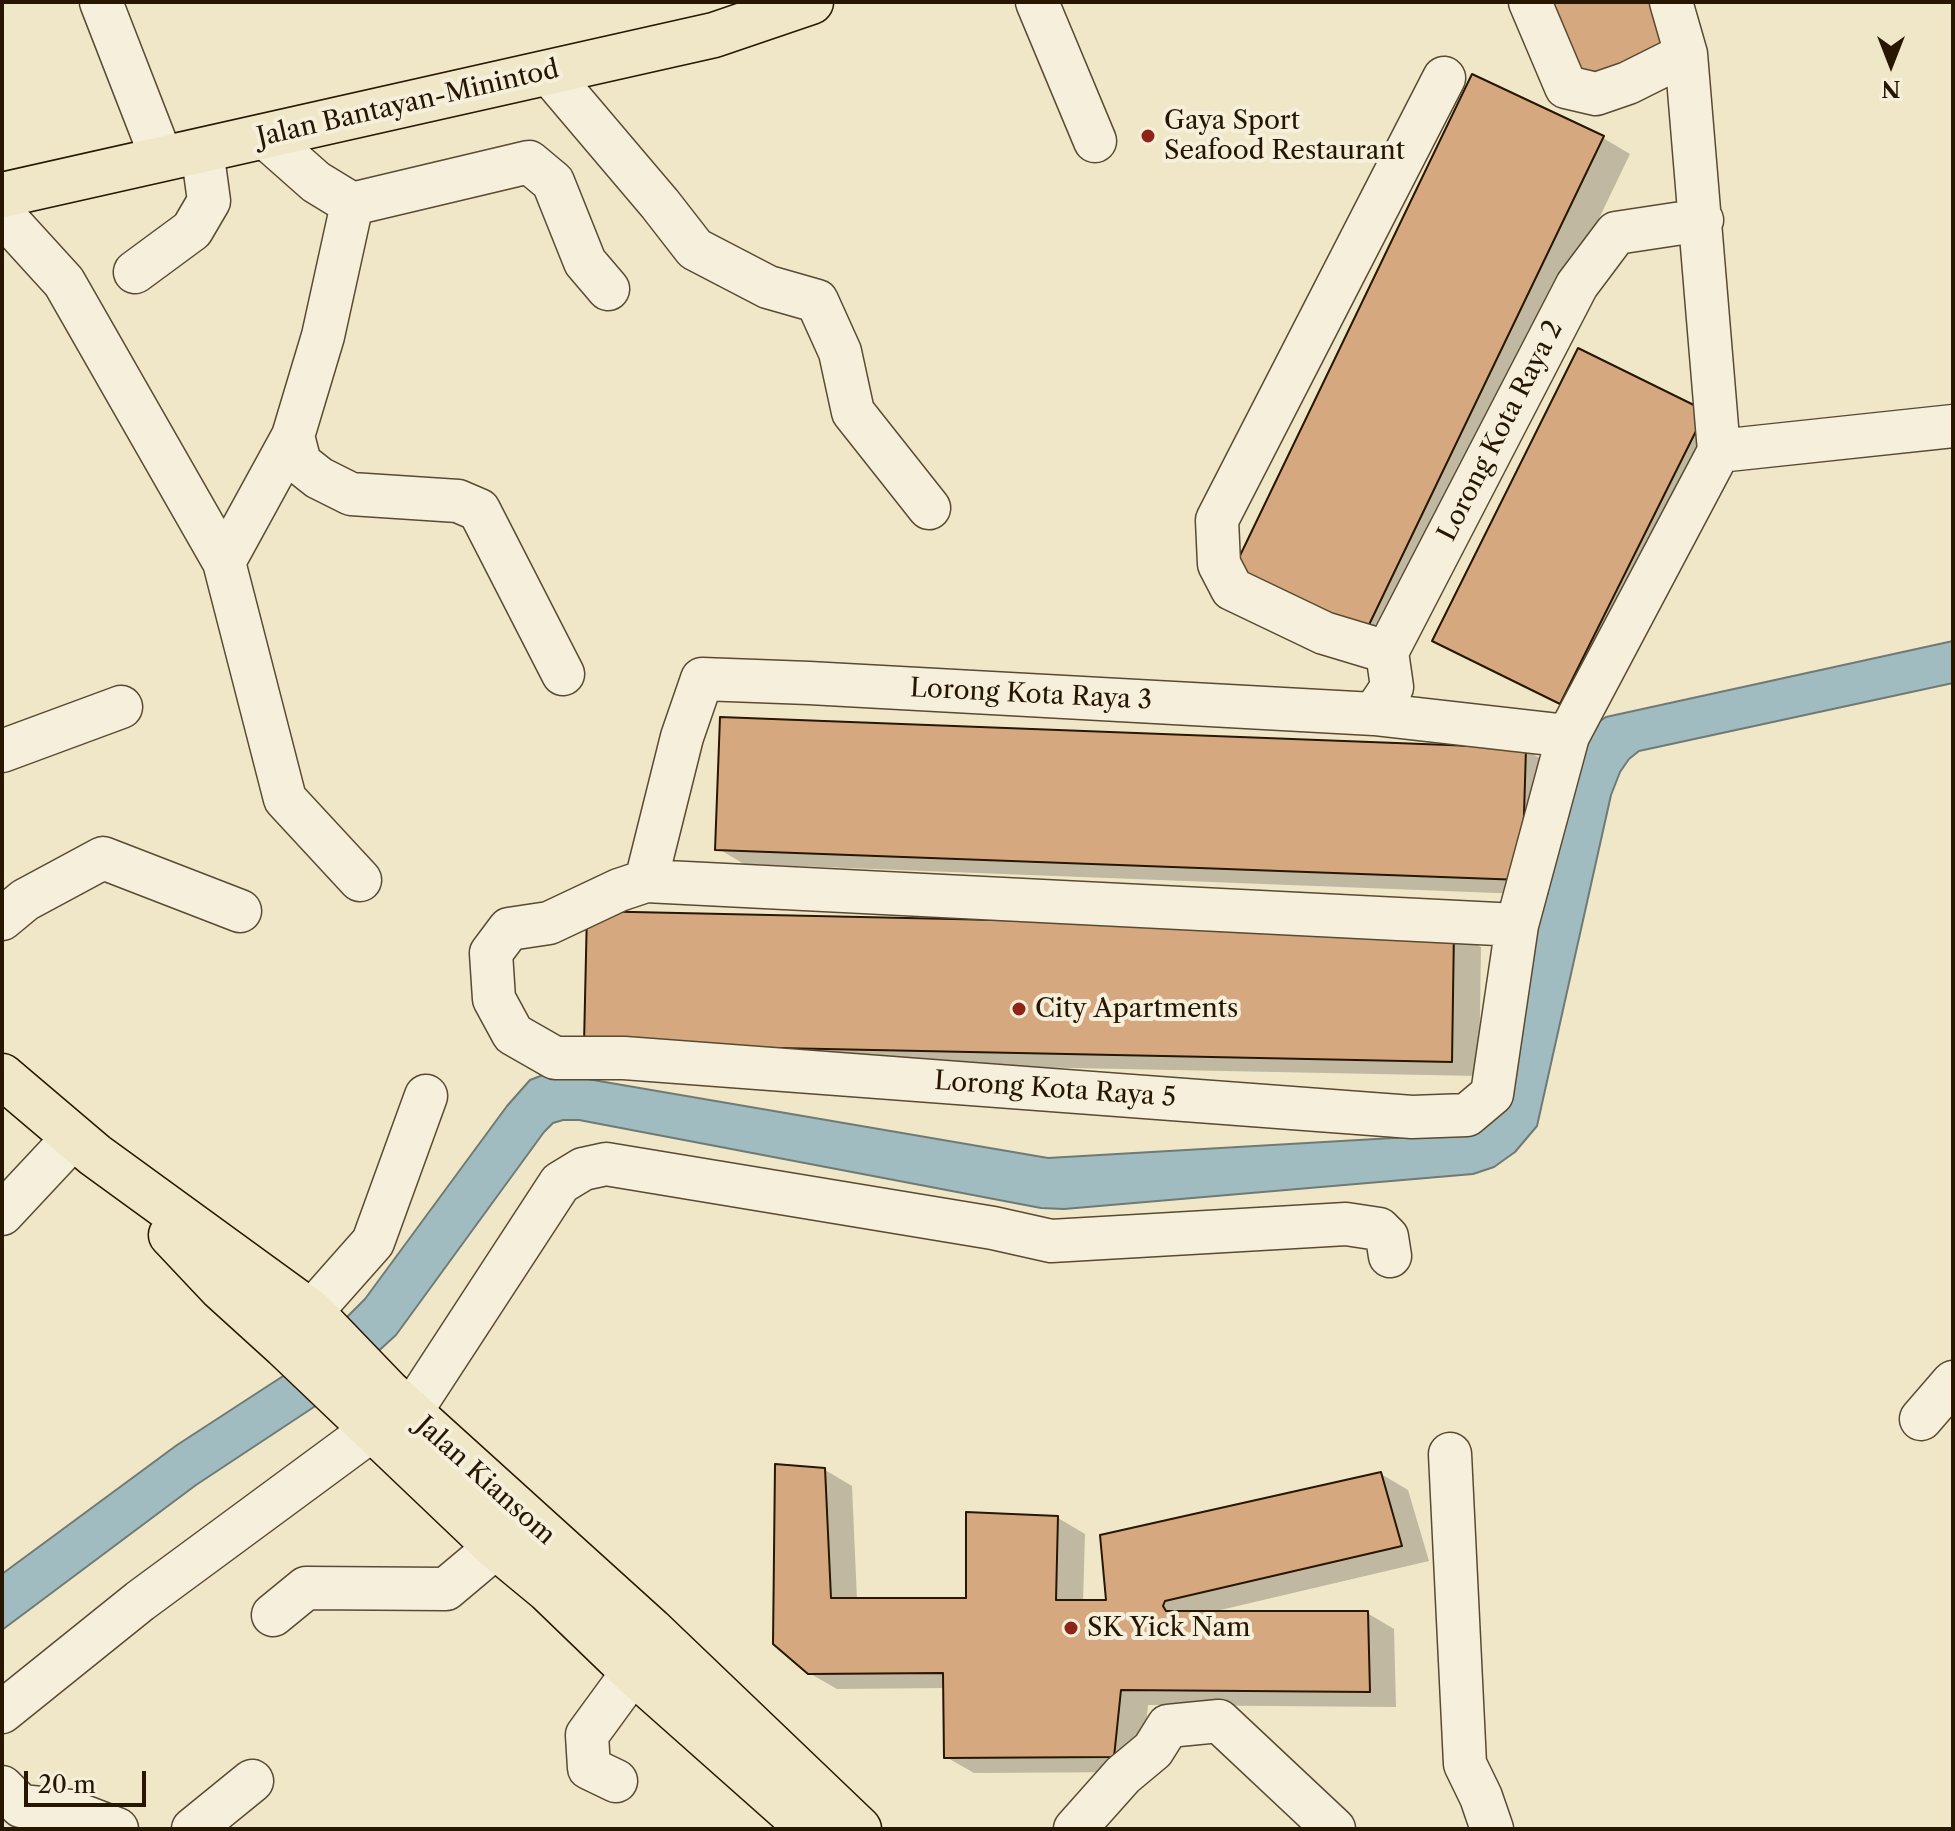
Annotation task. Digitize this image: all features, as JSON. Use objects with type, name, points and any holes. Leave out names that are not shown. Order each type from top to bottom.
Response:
[{"type":"main road","name":"Jalan Bantayan-Minintod","points":[[3,196],[714,35],[811,2]]},
{"type":"main road","name":"Jalan Kiansom","points":[[2,1076],[298,1329],[390,1412],[651,1630],[859,1829]]},
{"type":"main road","name":"Jalan Kiansom","points":[[390,1412],[496,1547],[548,1590],[633,1672],[810,1829]]},
{"type":"street","points":[[101,2],[209,201],[192,230],[135,272]]},
{"type":"street","points":[[1037,2],[1095,141]]},
{"type":"street","points":[[1530,2],[1566,87],[1596,94],[1628,83],[1686,54]]},
{"type":"street","points":[[1671,2],[1686,54],[1719,451],[1953,426]]},
{"type":"street","points":[[548,72],[695,249],[768,287],[817,301],[840,352],[853,412],[929,508]]},
{"type":"street","points":[[1374,714],[1392,687],[1387,652],[1324,633],[1232,589],[1219,564],[1217,520],[1444,78]]},
{"type":"street","points":[[264,136],[316,182],[352,204],[529,162],[553,182],[585,262],[608,289]]},
{"type":"street","points":[[3,196],[64,282],[224,562],[285,799],[360,880]]},
{"type":"street","points":[[224,562],[293,436],[323,336],[352,204]]},
{"type":"street","name":"Lorong Kota Raya 2","points":[[1387,652],[1577,285],[1616,233],[1702,220]]},
{"type":"street","points":[[293,436],[300,463],[319,478],[351,494],[458,501],[479,510],[563,674]]},
{"type":"street","name":"Lorong Kota Raya 5","points":[[646,881],[619,890],[549,923],[509,929],[491,953],[494,999],[513,1034],[555,1058],[624,1058],[1412,1117],[1467,1115],[1492,1094],[1517,925],[1568,736],[1719,451]]},
{"type":"street","name":"Lorong Kota Raya 3","points":[[646,881],[682,737],[702,679],[1374,714],[1568,736]]},
{"type":"street","points":[[2,751],[121,707]]},
{"type":"street","points":[[2,919],[25,900],[103,858],[240,911]]},
{"type":"street","points":[[646,881],[1517,925]]},
{"type":"street","points":[[298,1329],[373,1242],[426,1096]]},
{"type":"street","points":[[2,1214],[85,1146]]},
{"type":"street","points":[[2,1712],[140,1601],[390,1412],[560,1183],[583,1169],[606,1164],[993,1228],[1051,1241],[1346,1224],[1379,1229],[1387,1237],[1390,1256]]},
{"type":"street","points":[[1921,1419],[1953,1382]]},
{"type":"street","points":[[1450,1454],[1465,1764],[1492,1829]]},
{"type":"street","points":[[273,1615],[306,1588],[446,1589],[496,1547]]},
{"type":"street","points":[[616,1781],[589,1768],[587,1735],[633,1672]]},
{"type":"street","points":[[1075,1829],[1123,1775],[1153,1750],[1168,1726],[1219,1721],[1334,1829]]},
{"type":"street","points":[[193,1829],[252,1781]]},
{"type":"street","points":[[2,1787],[21,1806],[70,1811],[117,1829]]},
{"type":"water","points":[[1953,641],[1953,683],[1639,751],[1629,759],[1611,795],[1537,1126],[1515,1152],[1494,1167],[1473,1174],[1064,1209],[1041,1208],[579,1120],[553,1123],[396,1335],[326,1399],[196,1485],[2,1630],[2,1574],[177,1445],[297,1367],[365,1299],[507,1106],[530,1080],[558,1074],[1048,1158],[1462,1134],[1572,764],[1594,725],[1606,717]]},
{"type":"building","points":[[1548,2],[1659,2],[1675,55],[1573,85]]},
{"type":"building","points":[[1472,74],[1604,136],[1366,631],[1234,568]]},
{"type":"building","points":[[1578,348],[1706,411],[1560,704],[1432,641]]},
{"type":"building","points":[[720,717],[1526,748],[1522,880],[715,850]]},
{"type":"building","name":"City Apartments","points":[[587,911],[1454,930],[1452,1062],[584,1044]]},
{"type":"building","name":"SK Yick Nam","points":[[775,1464],[825,1468],[831,1598],[966,1598],[966,1512],[1058,1516],[1056,1600],[1106,1600],[1100,1535],[1381,1472],[1402,1546],[1165,1601],[1163,1606],[1166,1611],[1368,1611],[1370,1692],[1121,1690],[1114,1757],[944,1758],[943,1673],[808,1674],[773,1644]]},
{"type":"place","name":"Gaya Sport Seafood Restaurant","points":[[1148,136]]},
{"type":"place","name":"City Apartments","points":[[1019,1009]]},
{"type":"place","name":"SK Yick Nam","points":[[1071,1628]]}]
